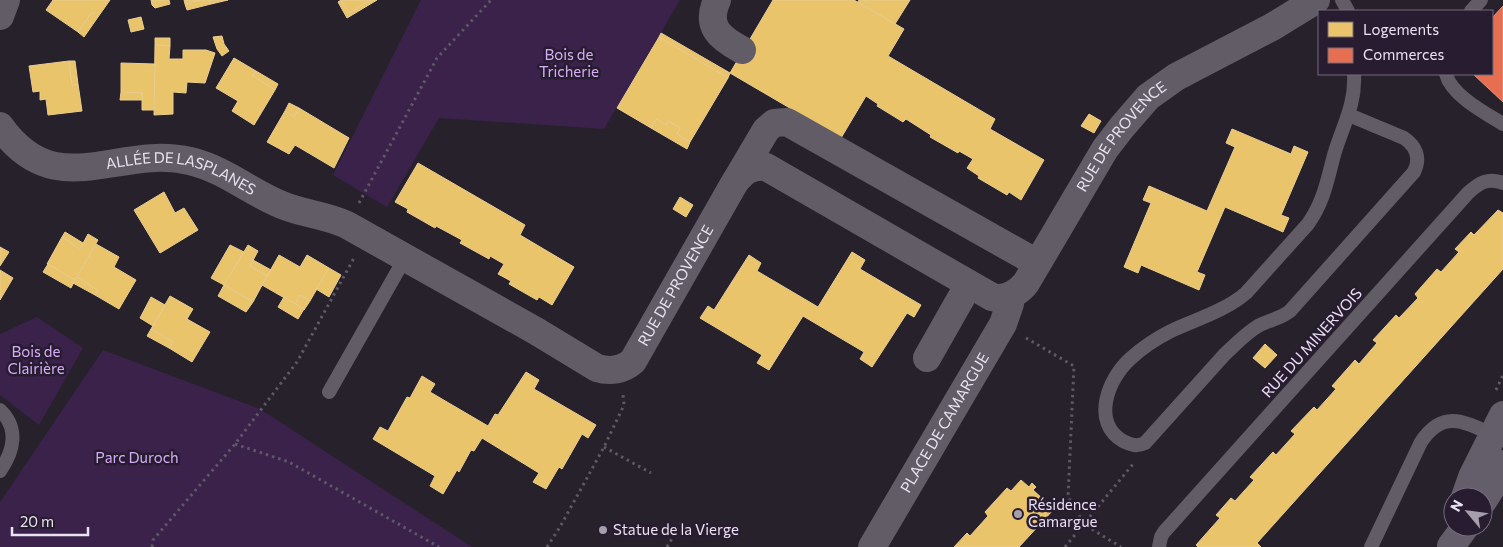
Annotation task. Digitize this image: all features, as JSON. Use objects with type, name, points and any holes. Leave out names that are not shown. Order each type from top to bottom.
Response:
[{"type":"street","points":[[0,16],[6,0]]},
{"type":"street","points":[[717,0],[712,20],[715,28],[721,36],[742,50]]},
{"type":"street","name":"RUE DE PROVENCE","points":[[621,368],[629,364],[640,351],[735,182],[746,170],[758,166],[766,167],[996,298],[1009,296],[1023,287],[1105,149],[1148,97],[1176,77],[1272,27],[1316,0]]},
{"type":"street","points":[[735,182],[766,130],[774,123],[787,122],[1037,264]]},
{"type":"street","name":"ALLÉE DE LASPLANES","points":[[0,126],[15,144],[24,151],[52,166],[81,168],[154,158],[188,160],[218,170],[283,206],[326,217],[357,230]]},
{"type":"street","points":[[357,230],[536,331],[597,368],[609,371],[621,368]]},
{"type":"street","points":[[926,358],[969,284]]},
{"type":"street","name":"PLACE DE CAMARGUE","points":[[872,547],[1003,324],[1010,304],[1009,296]]},
{"type":"street","points":[[1468,487],[1472,477],[1500,430]]},
{"type":"street","points":[[1492,487],[1503,464]]},
{"type":"lane","points":[[1472,10],[1481,0]]},
{"type":"lane","points":[[1349,115],[1412,143],[1418,156],[1414,172],[1290,311],[1252,330],[1225,354],[1150,438],[1135,446],[1121,440],[1108,426],[1105,409],[1112,382],[1120,369],[1152,342],[1236,302],[1308,224],[1322,200],[1334,154],[1349,115],[1354,75]]},
{"type":"lane","points":[[1446,75],[1448,81],[1455,90],[1503,124]]},
{"type":"lane","name":"RUE DU MINERVOIS","points":[[1159,547],[1164,532],[1468,193],[1484,181],[1503,183]]},
{"type":"lane","points":[[329,392],[405,258]]},
{"type":"lane","points":[[0,410],[6,415],[12,426],[13,438],[10,451],[0,471]]},
{"type":"lane","points":[[1371,547],[1427,432],[1445,422],[1464,421],[1500,430]]},
{"type":"path","points":[[152,547],[153,540],[235,444],[297,362],[437,58],[491,0]]},
{"type":"path","points":[[1003,324],[1074,366],[1068,497],[1085,524],[1121,547]]},
{"type":"path","points":[[547,547],[604,447],[624,405],[621,368]]},
{"type":"path","points":[[235,444],[289,462],[439,547]]},
{"type":"path","points":[[1066,547],[1135,461],[1135,446]]},
{"type":"path","points":[[604,447],[651,473]]},
{"type":"path","points":[[667,547],[683,520]]},
{"type":"green space","name":"Bois de Tricherie","points":[[421,0],[680,0],[604,129],[439,118],[387,207],[333,175]]},
{"type":"green space","name":"Bois de Clairière","points":[[37,317],[83,348],[39,425],[0,395],[0,334]]},
{"type":"green space","name":"Parc Duroch","points":[[103,350],[260,409],[472,547],[0,547],[0,502]]},
{"type":"building: Logements","points":[[53,0],[110,0],[98,17],[92,12],[78,32],[46,10]]},
{"type":"building: Logements","points":[[151,0],[169,0],[170,4],[155,8]]},
{"type":"building: Logements","points":[[184,0],[201,0],[185,4]]},
{"type":"building: Logements","points":[[210,0],[211,4],[187,10],[185,4]]},
{"type":"building: Logements","points":[[210,0],[228,0],[211,4]]},
{"type":"building: Logements","points":[[341,0],[349,13],[370,0],[377,0],[347,18],[338,2]]},
{"type":"building: Logements","points":[[341,0],[370,0],[349,13]]},
{"type":"building: Logements","points":[[773,0],[854,0],[904,29],[888,56],[995,119],[990,129],[1044,160],[1021,200],[1009,192],[1007,195],[978,178],[979,176],[967,168],[973,159],[930,137],[931,135],[906,119],[903,122],[877,106],[878,104],[866,96],[841,138],[730,73]]},
{"type":"building: Logements","points":[[859,0],[910,0],[895,24],[858,2]]},
{"type":"building: Logements","points":[[92,12],[98,17],[84,37],[78,32]]},
{"type":"building: Logements","points":[[141,17],[144,29],[131,32],[128,20]]},
{"type":"building: Logements","points":[[661,33],[730,73],[728,78],[659,37]]},
{"type":"building: Logements","points":[[222,36],[224,44],[229,51],[222,56],[217,49],[213,37]]},
{"type":"building: Logements","points":[[659,37],[728,78],[690,142],[677,134],[680,128],[668,121],[666,125],[656,119],[651,128],[617,108]]},
{"type":"building: Logements","points":[[155,38],[170,38],[170,46],[155,45]]},
{"type":"building: Logements","points":[[155,45],[170,46],[169,59],[183,59],[183,50],[206,50],[215,53],[205,83],[187,82],[186,93],[173,92],[173,114],[154,115]]},
{"type":"building: Logements","points":[[234,58],[256,71],[253,76],[275,90],[254,125],[232,111],[238,101],[216,88]]},
{"type":"building: Logements","points":[[69,61],[72,85],[78,84],[82,111],[48,115],[46,99],[40,100],[40,91],[33,92],[29,66]]},
{"type":"building: Logements","points":[[69,61],[75,61],[78,84],[72,85]]},
{"type":"building: Logements","points":[[121,63],[155,64],[154,110],[142,110],[142,93],[121,92]]},
{"type":"building: Logements","points":[[256,71],[278,84],[275,90],[253,76]]},
{"type":"building: Logements","points":[[121,92],[142,93],[142,100],[120,100]]},
{"type":"building: Logements","points":[[289,103],[299,108],[294,117],[285,111]]},
{"type":"building: Logements","points":[[299,108],[349,138],[334,168],[295,145],[289,154],[267,142],[285,111],[294,117]]},
{"type":"building: Logements","points":[[1089,114],[1101,121],[1094,133],[1081,126]]},
{"type":"building: Logements","points":[[656,119],[666,125],[668,121],[680,128],[677,134],[690,142],[687,149],[651,128]]},
{"type":"building: Logements","points":[[1232,129],[1291,154],[1294,146],[1308,152],[1281,215],[1289,218],[1283,232],[1225,207],[1197,272],[1205,275],[1199,290],[1141,265],[1138,273],[1124,267],[1151,203],[1143,200],[1149,186],[1207,211],[1235,147],[1226,143]]},
{"type":"building: Logements","points":[[418,163],[525,225],[520,235],[574,267],[552,305],[539,297],[537,300],[509,284],[511,281],[498,274],[504,264],[490,256],[489,259],[460,243],[462,240],[436,226],[435,228],[407,212],[408,209],[395,202]]},
{"type":"building: Logements","points":[[164,192],[175,213],[184,208],[198,230],[160,253],[134,210]]},
{"type":"building: Logements","points":[[680,197],[693,205],[686,217],[673,209]]},
{"type":"building: Logements","points":[[1498,210],[1503,213],[1503,269],[1257,543],[1261,547],[1198,547],[1196,545],[1220,518],[1216,515],[1231,498],[1235,501],[1254,480],[1250,477],[1273,452],[1276,455],[1295,434],[1291,431],[1314,407],[1317,410],[1336,389],[1332,386],[1355,360],[1359,364],[1377,343],[1373,340],[1396,315],[1399,318],[1418,298],[1415,294],[1437,269],[1441,272],[1459,252],[1455,249],[1471,232],[1474,235]]},
{"type":"building: Logements","points":[[65,232],[83,243],[80,249],[62,237]]},
{"type":"building: Logements","points":[[88,234],[98,240],[75,280],[47,264],[62,237],[80,249]]},
{"type":"building: Logements","points":[[96,244],[119,257],[114,267],[136,280],[119,309],[95,295],[98,290],[77,277]]},
{"type":"building: Logements","points":[[230,245],[244,252],[224,285],[211,278]]},
{"type":"building: Logements","points":[[248,245],[258,251],[250,266],[267,276],[253,302],[224,285]]},
{"type":"building: Logements","points":[[0,247],[9,252],[0,266]]},
{"type":"building: Logements","points":[[852,252],[865,260],[860,269],[921,305],[914,317],[907,313],[872,367],[860,359],[864,352],[803,316],[769,370],[757,363],[762,355],[700,318],[708,306],[714,310],[749,255],[761,263],[757,271],[818,307]]},
{"type":"building: Logements","points":[[279,255],[300,267],[307,255],[329,268],[310,301],[300,295],[295,304],[262,285]]},
{"type":"building: Logements","points":[[253,260],[271,270],[267,276],[250,266]]},
{"type":"building: Logements","points":[[48,264],[75,280],[71,288],[43,272]]},
{"type":"building: Logements","points":[[329,268],[341,275],[329,297],[316,289]]},
{"type":"building: Logements","points":[[0,270],[13,278],[0,300]]},
{"type":"building: Logements","points":[[77,277],[98,290],[95,295],[73,283]]},
{"type":"building: Logements","points":[[224,285],[253,302],[246,312],[218,296]]},
{"type":"building: Logements","points":[[300,295],[310,301],[304,310],[295,304]]},
{"type":"building: Logements","points":[[170,296],[193,309],[187,319],[210,332],[192,362],[169,348],[173,342],[151,329]]},
{"type":"building: Logements","points":[[151,297],[165,305],[153,326],[140,318]]},
{"type":"building: Logements","points":[[284,297],[304,309],[298,319],[278,307]]},
{"type":"building: Logements","points":[[151,329],[173,342],[169,348],[147,336]]},
{"type":"building: Logements","points":[[1265,344],[1277,355],[1265,368],[1253,358]]},
{"type":"building: Logements","points":[[526,372],[539,380],[534,389],[596,425],[588,438],[582,434],[562,469],[559,467],[546,489],[533,482],[539,473],[482,438],[474,451],[471,450],[459,472],[457,470],[443,494],[430,486],[435,476],[373,439],[380,427],[388,431],[407,397],[410,398],[422,376],[435,384],[430,392],[488,426],[495,414],[498,415]]},
{"type":"building: Logements","name":"Résidence Camargue","points":[[1021,480],[1029,487],[1032,483],[1036,487],[1033,490],[1054,509],[1019,547],[954,547],[967,533],[970,536],[988,516],[985,512],[1007,488],[1011,491]]},
{"type":"building: Commerces","points":[[1503,6],[1503,102],[1474,75],[1493,75],[1493,17]]},
{"type":"place","name":"Résidence Camargue","points":[[1018,514]]},
{"type":"place","name":"Statue de la Vierge","points":[[603,530]]}]
